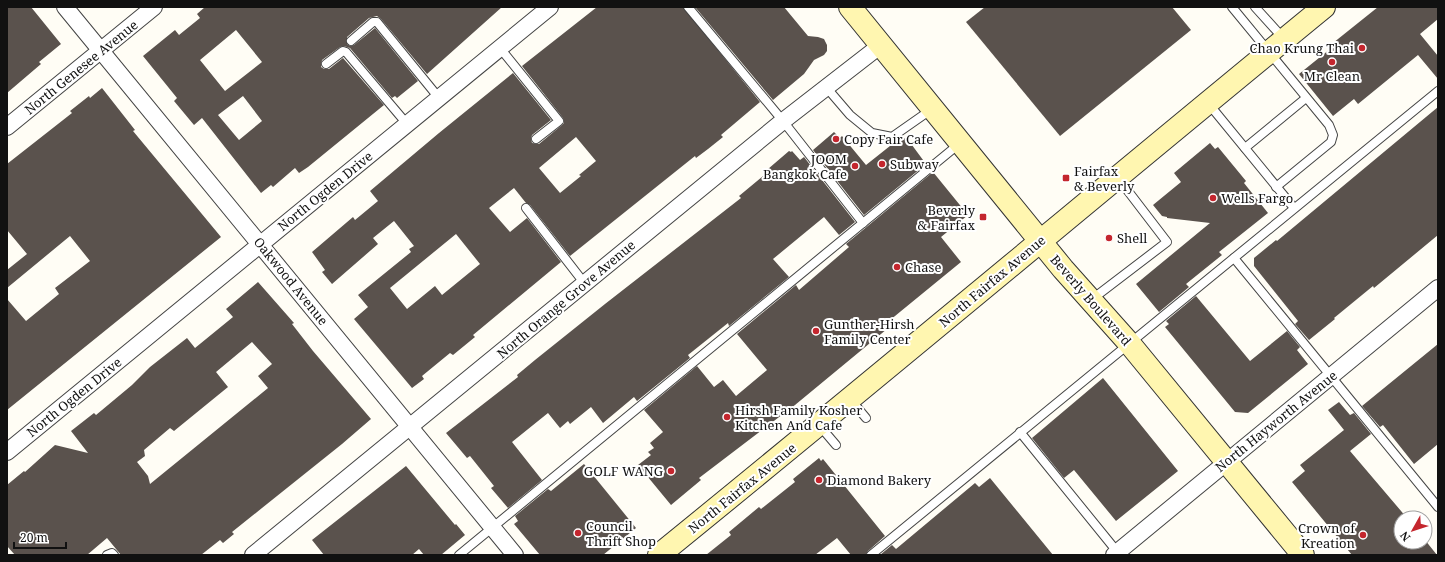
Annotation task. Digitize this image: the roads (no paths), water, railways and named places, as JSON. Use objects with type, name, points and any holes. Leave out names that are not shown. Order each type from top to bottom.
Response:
[{"type":"main road","name":"Beverly Boulevard","points":[[850,7],[1040,241],[1090,301],[1129,343],[1303,555]]},
{"type":"main road","name":"North Fairfax Avenue","points":[[659,555],[851,400],[1117,177],[1324,7]]},
{"type":"street","name":"Oakwood Avenue","points":[[65,7],[516,555]]},
{"type":"street","name":"North Genesee Avenue","points":[[7,127],[154,7]]},
{"type":"street","name":"North Ogden Drive","points":[[7,452],[550,7]]},
{"type":"street","name":"North Orange Grove Avenue","points":[[253,555],[411,427],[782,121],[881,44]]},
{"type":"street","name":"North Hayworth Avenue","points":[[1117,554],[1227,461],[1438,288]]},
{"type":"lane","points":[[688,7],[864,223]]},
{"type":"lane","points":[[1232,7],[1277,46]]},
{"type":"lane","points":[[1255,7],[1306,98],[1328,125],[1333,135],[1331,142],[1276,187]]},
{"type":"lane","points":[[351,41],[373,22],[377,22],[440,98]]},
{"type":"lane","points":[[500,48],[559,121],[536,139]]},
{"type":"lane","points":[[326,64],[343,51],[346,52],[407,124]]},
{"type":"lane","points":[[826,88],[850,115],[872,134],[892,136],[933,109]]},
{"type":"lane","points":[[871,555],[1438,91]]},
{"type":"lane","points":[[1245,148],[1306,98]]},
{"type":"lane","points":[[1208,103],[1294,208]]},
{"type":"lane","points":[[459,555],[960,143]]},
{"type":"lane","points":[[1090,301],[1167,242],[1117,177]]},
{"type":"lane","points":[[526,208],[585,284]]},
{"type":"lane","points":[[1234,258],[1438,507]]},
{"type":"lane","points":[[851,400],[866,418]]},
{"type":"lane","points":[[819,425],[836,445]]},
{"type":"lane","points":[[1020,432],[1117,554]]},
{"type":"lane","points":[[107,555],[112,553],[114,555]]},
{"type":"place","name":"Chao Krung Thai","points":[[1362,48]]},
{"type":"place","name":"Mr Clean","points":[[1332,62]]},
{"type":"place","name":"Copy Fair Cafe","points":[[836,139]]},
{"type":"place","name":"Subway","points":[[882,164]]},
{"type":"place","name":"JOOM Bangkok Cafe","points":[[855,166]]},
{"type":"place","name":"Fairfax & Beverly","points":[[1066,178]]},
{"type":"place","name":"Wells Fargo","points":[[1213,198]]},
{"type":"place","name":"Beverly & Fairfax","points":[[983,217]]},
{"type":"place","name":"Shell","points":[[1109,238]]},
{"type":"place","name":"Chase","points":[[897,267]]},
{"type":"place","name":"Gunther-Hirsh Family Center","points":[[816,331]]},
{"type":"place","name":"Hirsh Family Kosher Kitchen And Cafe","points":[[727,417]]},
{"type":"place","name":"GOLF WANG","points":[[671,471]]},
{"type":"place","name":"Diamond Bakery","points":[[819,480]]},
{"type":"place","name":"Council Thrift Shop","points":[[578,533]]},
{"type":"place","name":"Crown of Kreation","points":[[1363,535]]}]
